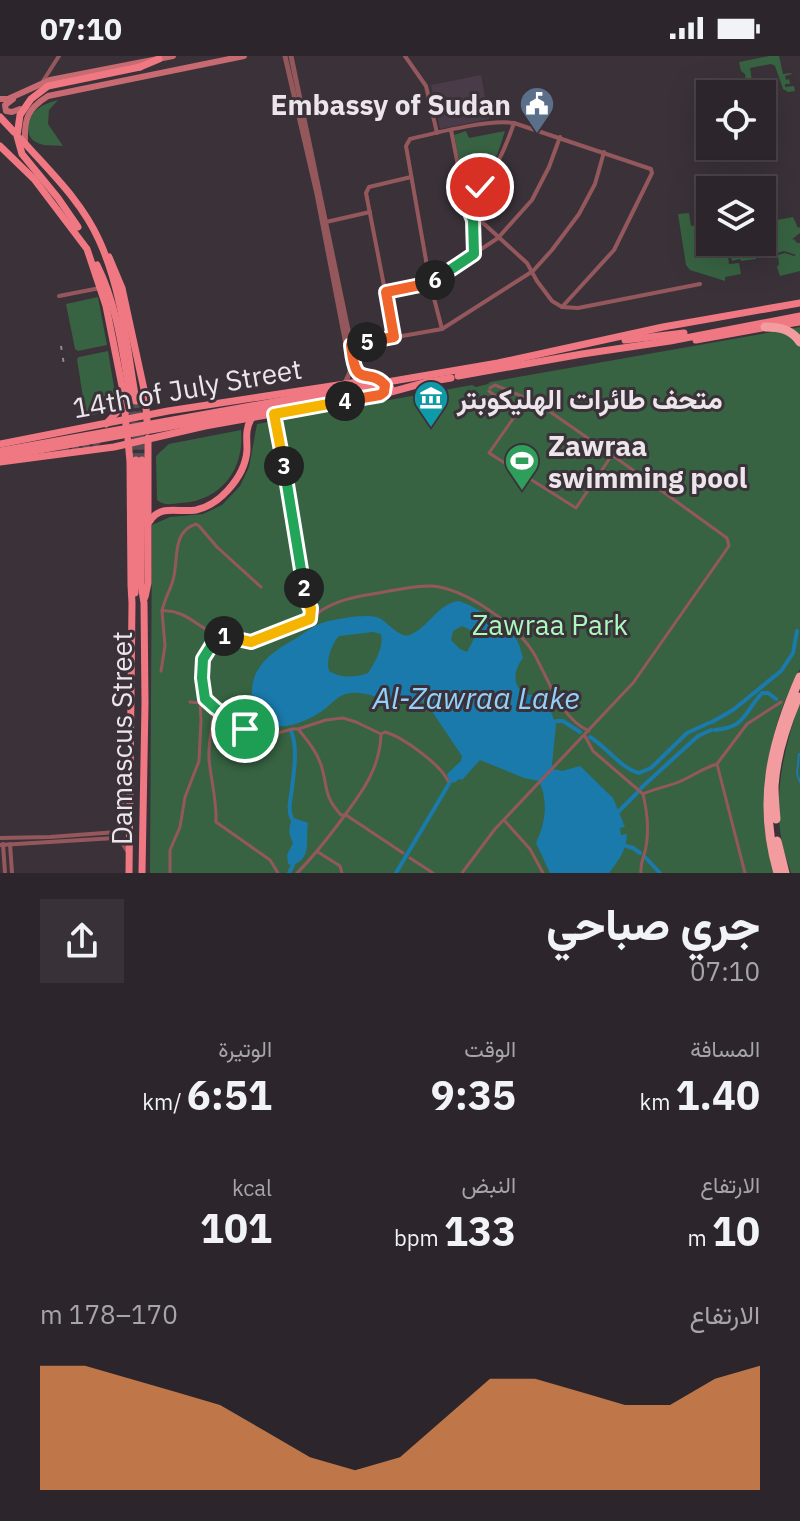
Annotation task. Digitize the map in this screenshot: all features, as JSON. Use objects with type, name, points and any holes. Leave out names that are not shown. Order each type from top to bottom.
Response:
[{"type":"highway","points":[[765,327],[786,329],[800,342]]},
{"type":"highway","points":[[778,873],[771,846],[768,783],[779,731],[800,677]]},
{"type":"highway","points":[[785,873],[777,844],[774,784],[785,733],[800,693]]},
{"type":"main road","points":[[0,99],[8,99],[56,79],[173,56]]},
{"type":"main road","points":[[20,138],[32,105],[48,96],[244,56]]},
{"type":"main road","points":[[130,399],[101,288],[78,227],[24,157],[17,136],[20,115],[31,99],[48,86],[140,67],[159,59]]},
{"type":"main road","points":[[20,109],[9,112],[5,105],[30,89]]},
{"type":"main road","points":[[0,117],[20,138],[26,160],[102,274],[117,324],[130,399]]},
{"type":"main road","points":[[0,146],[61,181],[82,210],[112,263],[122,288],[145,394],[146,418]]},
{"type":"main road","points":[[100,241],[116,290],[130,399],[126,422]]},
{"type":"main road","name":"14th of July Street","points":[[330,395],[430,378],[454,377],[663,327],[800,309]]},
{"type":"main road","name":"14th of July Street","points":[[0,460],[114,447],[128,441],[274,414],[382,386],[670,341],[800,309]]},
{"type":"main road","points":[[670,341],[800,322]]},
{"type":"main road","name":"14th of July Street","points":[[0,444],[126,422],[168,411],[343,387],[382,386]]},
{"type":"main road","name":"14th of July Street","points":[[330,395],[343,387]]},
{"type":"main road","points":[[145,394],[153,406],[168,411]]},
{"type":"main road","points":[[0,451],[330,395]]},
{"type":"main road","points":[[0,460],[330,395]]},
{"type":"main road","points":[[106,424],[130,399]]},
{"type":"main road","points":[[149,523],[157,512],[197,509],[213,503],[226,493],[243,465],[251,419]]},
{"type":"main road","points":[[114,447],[139,461],[166,436]]},
{"type":"main road","name":"Damascus Street","points":[[129,873],[131,585],[139,461],[148,437]]},
{"type":"main road","name":"Damascus Street","points":[[128,441],[139,461],[149,523],[148,583],[144,603]]},
{"type":"main road","name":"Damascus Street","points":[[139,461],[145,703],[142,873]]},
{"type":"main road","points":[[132,671],[140,672],[143,683]]},
{"type":"main road","points":[[130,792],[137,800],[143,794]]},
{"type":"main road","points":[[130,813],[136,808],[143,812]]},
{"type":"street","points":[[41,84],[59,56]]},
{"type":"street","points":[[285,56],[317,194],[350,365],[343,387]]},
{"type":"street","points":[[291,56],[355,364],[359,373],[376,377],[382,386]]},
{"type":"street","points":[[405,56],[426,86],[437,133]]},
{"type":"street","points":[[51,70],[56,79]]},
{"type":"street","points":[[442,329],[430,283],[406,146],[410,139],[451,130],[495,122],[514,123],[651,169],[652,173],[614,250],[562,307]]},
{"type":"street","points":[[465,201],[488,179],[514,123]]},
{"type":"street","points":[[451,130],[465,201],[475,232],[474,254]]},
{"type":"street","points":[[386,292],[430,283],[498,238],[538,190],[560,137]]},
{"type":"street","points":[[351,345],[442,329],[533,271],[579,214],[595,184],[604,152]]},
{"type":"street","points":[[394,337],[366,193],[369,187],[411,177]]},
{"type":"street","points":[[470,211],[527,263],[543,290],[562,307],[578,308],[700,284]]},
{"type":"street","points":[[326,222],[370,212]]},
{"type":"street","points":[[59,296],[101,288]]},
{"type":"street","points":[[462,873],[504,820],[633,683],[729,546],[727,538],[612,455],[536,402],[495,385],[490,390],[517,413],[489,453],[576,508],[612,455]]},
{"type":"street","points":[[274,414],[310,619]]},
{"type":"street","points":[[161,671],[165,646],[162,611],[174,579],[179,539],[184,531],[196,524],[199,526],[226,556],[261,587]]},
{"type":"street","points":[[162,611],[170,610],[184,615],[218,635],[251,642],[310,619],[342,600],[431,586],[459,594],[491,611],[523,638],[568,714],[589,731]]},
{"type":"street","points":[[310,607],[319,612]]},
{"type":"street","points":[[218,635],[203,659],[205,699],[239,725],[257,734],[271,735],[343,718],[404,740],[444,772],[448,781]]},
{"type":"street","points":[[190,702],[200,703],[205,699]]},
{"type":"street","points":[[643,794],[684,780],[717,764],[747,724],[781,702]]},
{"type":"street","points":[[170,873],[170,850],[180,827],[183,801],[199,761],[200,703]]},
{"type":"street","points":[[214,707],[209,761],[216,822],[268,858],[278,873]]},
{"type":"street","points":[[298,729],[318,758],[326,793],[341,815],[346,815],[403,853]]},
{"type":"street","points":[[297,873],[318,852],[364,790],[374,772],[381,734]]},
{"type":"street","points":[[585,735],[593,751],[643,794],[647,831],[646,847],[640,863],[641,873]]},
{"type":"street","points":[[717,764],[745,873]]},
{"type":"street","points":[[2,845],[106,836],[117,832],[122,826],[123,785],[130,776]]},
{"type":"street","points":[[504,820],[530,849],[543,873]]},
{"type":"street","points":[[5,873],[1,838],[106,836],[120,840],[129,855]]},
{"type":"street","points":[[10,844],[12,873]]},
{"type":"street","points":[[318,852],[340,866],[342,873]]},
{"type":"street","points":[[410,858],[433,873]]},
{"type":"shaded area","points":[[481,75],[489,119],[440,129],[431,85]]},
{"type":"green space","points":[[779,56],[783,74],[792,74],[785,76],[790,84],[785,84],[785,87],[794,86],[795,91],[783,89],[775,66],[750,68],[752,80],[746,80],[739,62]]},
{"type":"green space","points":[[58,100],[49,110],[48,124],[63,146],[39,144],[29,135],[30,120],[35,111]]},
{"type":"green space","points":[[466,131],[469,138],[505,131],[487,174],[474,186],[465,189],[454,135]]},
{"type":"green space","points":[[689,213],[691,226],[696,225],[696,256],[728,256],[729,264],[739,263],[741,274],[725,277],[725,281],[690,270],[686,265],[678,214]]},
{"type":"green space","points":[[776,216],[777,220],[793,217],[800,227],[800,233],[791,240],[800,243],[800,271],[780,276],[778,255],[796,255],[784,251],[777,253]]},
{"type":"green space","points":[[731,256],[756,256],[756,259],[732,261]]},
{"type":"green space","points":[[98,297],[107,345],[78,351],[75,349],[66,304]]},
{"type":"green space","name":"Zawraa Park","points":[[800,327],[800,669],[780,714],[766,773],[764,814],[775,873],[150,873],[152,525],[170,517],[203,514],[222,505],[240,486],[249,467],[257,424]]},
{"type":"green space","points":[[108,351],[116,399],[108,411],[86,417],[77,359]]},
{"type":"green space","points":[[241,430],[239,458],[228,480],[219,489],[195,501],[168,504],[157,500],[156,457],[169,444]]},
{"type":"green space","points":[[800,702],[800,873],[791,873],[782,843],[779,807],[785,753]]},
{"type":"water","name":"Al-Zawraa Lake","points":[[459,601],[482,612],[506,628],[517,641],[523,658],[516,673],[518,686],[528,694],[544,693],[556,725],[553,769],[562,771],[580,766],[613,798],[625,827],[620,828],[621,835],[627,834],[621,855],[609,873],[550,873],[536,843],[545,813],[539,781],[480,760],[462,780],[449,781],[447,774],[461,761],[462,756],[429,707],[418,699],[395,700],[351,693],[299,723],[269,725],[257,716],[252,695],[260,666],[313,627],[367,616],[379,618],[406,636],[423,627],[451,603]],"holes":[[[462,626],[477,633],[467,652],[451,640],[453,631]],[[381,634],[381,644],[368,673],[348,676],[329,671],[330,653],[339,636]]]},
{"type":"water","points":[[294,818],[308,823],[307,842],[303,859],[291,865],[288,864],[287,855],[293,843],[290,828]]},
{"type":"waterway","points":[[712,722],[733,710],[781,671],[793,653],[797,631]]},
{"type":"waterway","points":[[715,730],[738,723],[762,693],[776,699]]},
{"type":"waterway","points":[[556,721],[563,721],[580,732]]},
{"type":"waterway","points":[[590,737],[626,767],[639,773],[651,768],[687,733],[709,723]]},
{"type":"waterway","points":[[641,788],[698,736],[711,730]]},
{"type":"waterway","points":[[291,731],[295,751],[290,807],[292,819]]},
{"type":"waterway","points":[[799,754],[797,774],[800,782]]},
{"type":"waterway","points":[[396,873],[450,782]]},
{"type":"waterway","points":[[619,811],[638,792]]},
{"type":"waterway","points":[[626,846],[640,853]]},
{"type":"waterway","points":[[645,857],[660,873]]},
{"type":"waterway","points":[[289,873],[293,865]]},
{"type":"tunnel","points":[[131,401],[136,460]]},
{"type":"tunnel","points":[[136,401],[142,460]]},
{"type":"tunnel","points":[[62,451],[95,444],[99,436]]},
{"type":"railway","points":[[61,346],[64,365]]},
{"type":"place","name":"Embassy of Sudan","points":[[537,135]]},
{"type":"place","name":"متحف طائرات الهليكوبتر","points":[[431,429]]},
{"type":"place","name":"Zawraa swimming pool","points":[[522,492]]},
{"type":"route","points":[[245,729],[205,699],[203,659],[209,648],[218,635],[248,642],[310,619],[311,608],[304,588],[274,414],[384,392],[385,385],[381,380],[360,375],[357,371],[351,345],[394,337],[386,292],[430,283],[474,254],[473,220],[465,201],[480,187]]}]
